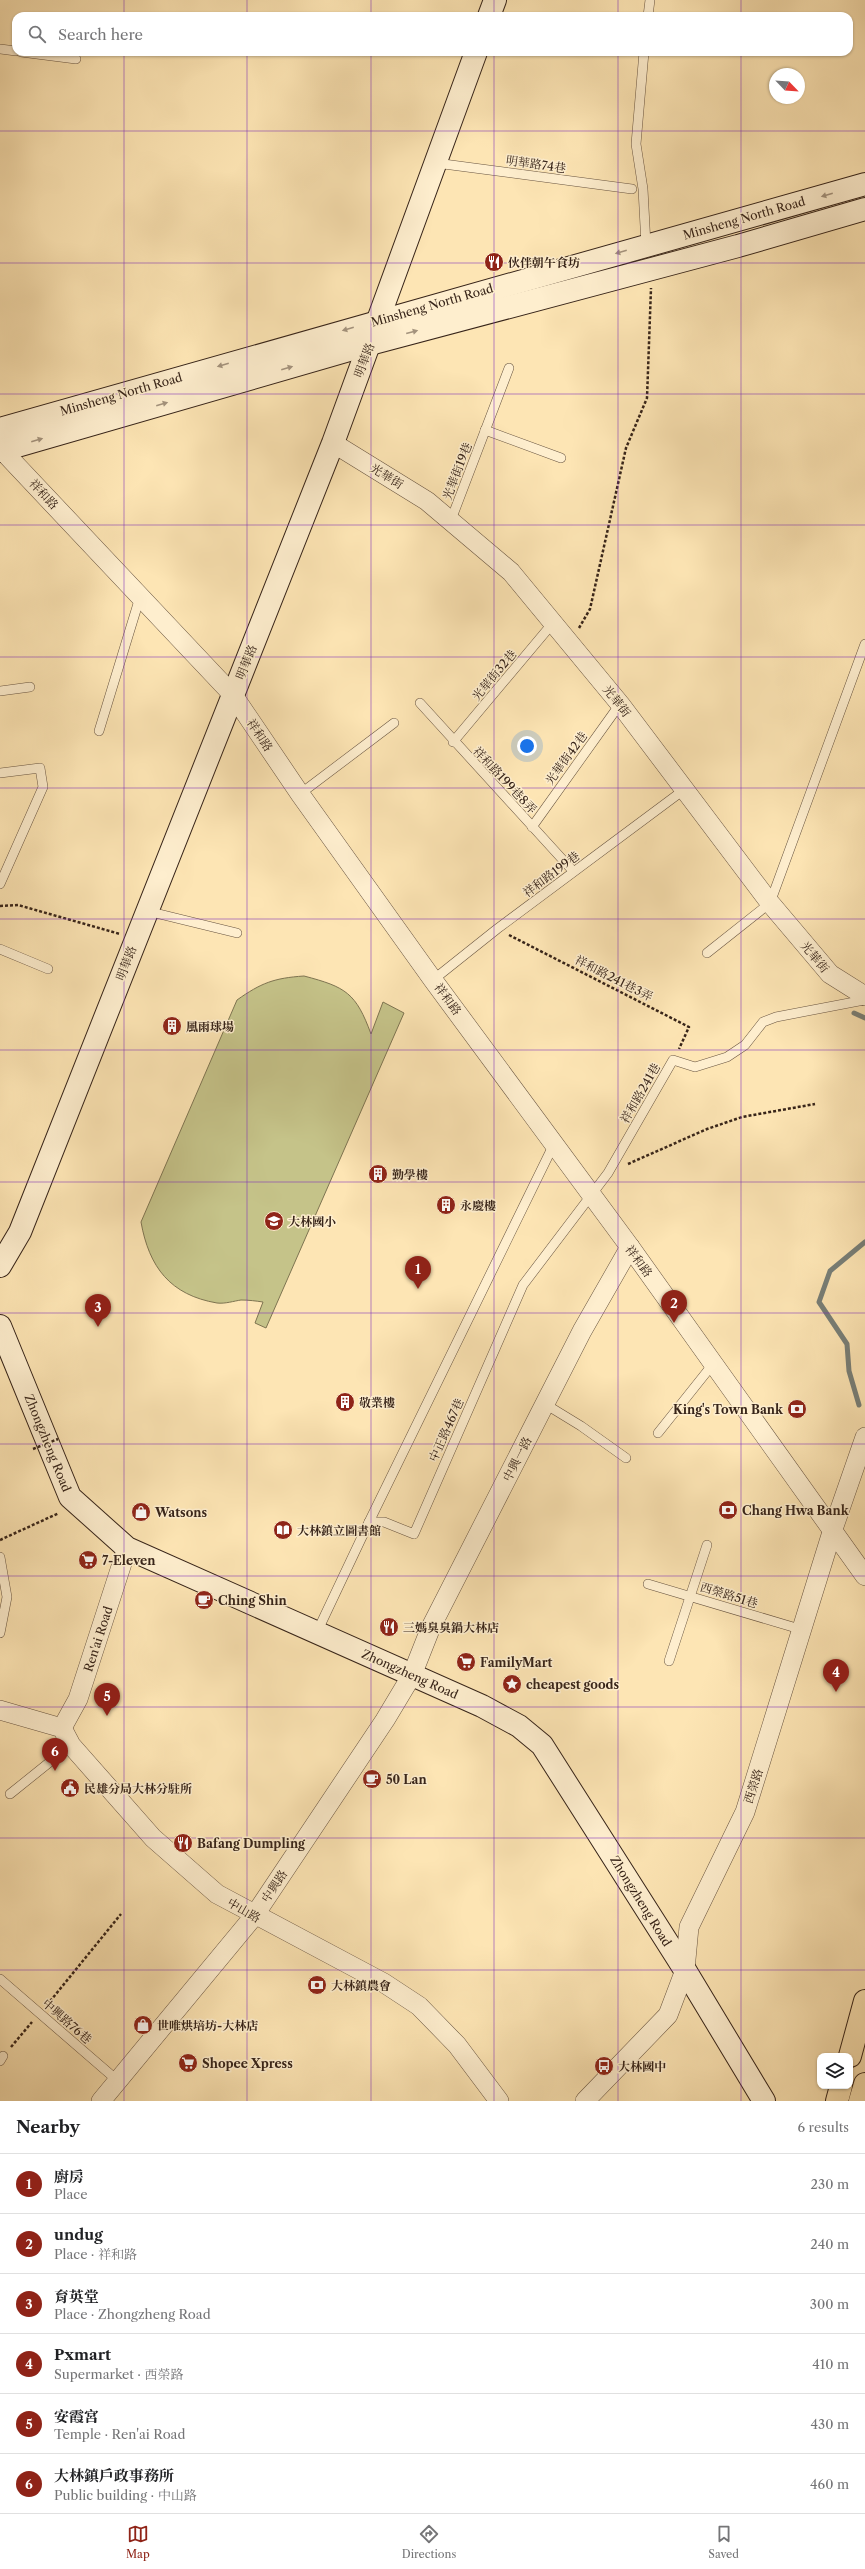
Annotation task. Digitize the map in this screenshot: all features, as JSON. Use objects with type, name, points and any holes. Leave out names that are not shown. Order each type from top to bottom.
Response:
[{"type":"main road","points":[[851,2053],[865,2001]]},
{"type":"main road","points":[[860,2101],[865,2084]]},
{"type":"main road","points":[[837,2101],[841,2089]]},
{"type":"street","points":[[490,12],[495,0]]},
{"type":"street","name":"明華路","points":[[0,1266],[5,1261],[20,1232],[333,443],[475,56]]},
{"type":"street","name":"Minsheng North Road","points":[[1,449],[370,344],[649,256],[865,184]]},
{"type":"street","name":"Minsheng North Road","points":[[0,428],[379,320],[649,256],[738,246],[865,208]]},
{"type":"street","name":"光華街","points":[[333,443],[428,501],[511,572],[552,624],[620,704],[770,903],[830,974],[865,996]]},
{"type":"street","name":"祥和路","points":[[1,449],[233,695],[300,794],[433,980],[630,1247],[832,1532],[865,1576]]},
{"type":"street","name":"中興一路","points":[[412,1674],[431,1627],[582,1331],[630,1247]]},
{"type":"street","name":"Zhongzheng Road","points":[[0,1326],[70,1497],[127,1548],[412,1674],[519,1726],[542,1745],[685,1970],[764,2101]]},
{"type":"street","name":"西榮路","points":[[586,2101],[668,2015],[685,1970],[689,1927],[745,1812],[803,1630],[832,1532],[865,1437]]},
{"type":"street","name":"Ren'ai Road","points":[[62,1728],[78,1699],[127,1548]]},
{"type":"street","name":"中興路","points":[[101,2101],[254,1916],[385,1720],[412,1674]]},
{"type":"street","points":[[0,1710],[62,1728]]},
{"type":"street","name":"中山路","points":[[62,1728],[71,1745],[154,1838],[217,1894],[254,1916],[384,1983],[419,2006],[458,2045],[499,2101]]},
{"type":"lane","points":[[648,12],[650,0]]},
{"type":"lane","points":[[0,49],[12,50]]},
{"type":"lane","points":[[52,56],[76,59]]},
{"type":"lane","points":[[644,56],[636,144],[643,189],[649,256]]},
{"type":"lane","name":"明華路74巷","points":[[436,163],[632,189]]},
{"type":"lane","name":"光華街19巷","points":[[451,520],[509,368]]},
{"type":"lane","points":[[485,430],[561,458]]},
{"type":"lane","points":[[99,731],[140,597]]},
{"type":"lane","name":"光華街32巷","points":[[453,742],[552,624]]},
{"type":"lane","points":[[707,953],[770,903],[865,644]]},
{"type":"lane","points":[[0,691],[30,687]]},
{"type":"lane","name":"祥和路199巷8弄","points":[[420,702],[453,742],[573,871]]},
{"type":"lane","name":"光華街42巷","points":[[532,827],[620,704]]},
{"type":"lane","points":[[300,794],[394,723]]},
{"type":"lane","points":[[0,773],[40,768],[43,788],[0,884]]},
{"type":"lane","name":"祥和路199巷","points":[[433,980],[573,871],[685,790]]},
{"type":"lane","points":[[147,911],[237,933]]},
{"type":"lane","points":[[0,949],[48,968]]},
{"type":"lane","name":"祥和路241巷","points":[[592,1196],[608,1173],[673,1060],[696,1067],[727,1057],[745,1045],[763,1022],[776,1017],[865,1000]]},
{"type":"lane","points":[[317,1632],[369,1522],[554,1144]]},
{"type":"lane","name":"中正路467巷","points":[[369,1522],[384,1522],[414,1534],[523,1285],[577,1212],[592,1196]]},
{"type":"lane","points":[[658,1433],[713,1364]]},
{"type":"lane","points":[[545,1404],[581,1426],[626,1458]]},
{"type":"lane","points":[[669,1661],[707,1544]]},
{"type":"lane","points":[[0,1557],[7,1597],[0,1633]]},
{"type":"lane","name":"西榮路51巷","points":[[648,1584],[803,1630]]},
{"type":"lane","points":[[10,1794],[71,1745]]},
{"type":"lane","name":"中興路76巷","points":[[0,1979],[118,2081]]},
{"type":"path","points":[[569,644],[590,609],[626,448],[647,398],[649,256]]},
{"type":"path","points":[[0,906],[18,905],[136,938]]},
{"type":"path","name":"祥和路241巷3弄","points":[[497,929],[689,1027],[673,1060]]},
{"type":"path","points":[[608,1173],[707,1129],[742,1117],[815,1104]]},
{"type":"path","points":[[33,1449],[58,1439]]},
{"type":"path","points":[[0,1540],[78,1504]]},
{"type":"path","points":[[2,2058],[40,2014],[121,1914]]},
{"type":"shaded area","points":[[304,976],[340,988],[348,994],[360,1009],[371,1034],[383,1002],[404,1013],[266,1328],[255,1323],[263,1302],[241,1300],[217,1303],[201,1299],[174,1286],[156,1265],[150,1253],[141,1222],[237,1000],[253,989],[268,982],[284,978]]},
{"type":"waterway","points":[[854,1013],[865,1018]]},
{"type":"waterway","points":[[859,1405],[849,1371],[847,1344],[819,1302],[830,1271],[865,1242]]},
{"type":"place","name":"伙伴朝午食坊","points":[[494,262]]},
{"type":"place","name":"風雨球場","points":[[172,1026]]},
{"type":"place","name":"勤學樓","points":[[378,1174]]},
{"type":"place","name":"永慶樓","points":[[446,1205]]},
{"type":"place","name":"大林國小","points":[[274,1221]]},
{"type":"place","name":"廚房","points":[[418,1289]]},
{"type":"place","name":"undug","points":[[674,1323]]},
{"type":"place","name":"育英堂","points":[[98,1327]]},
{"type":"place","name":"敬業樓","points":[[345,1402]]},
{"type":"place","name":"King's Town Bank","points":[[797,1409]]},
{"type":"place","name":"Chang Hwa Bank","points":[[728,1510]]},
{"type":"place","name":"Watsons","points":[[141,1512]]},
{"type":"place","name":"大林鎮立圖書館","points":[[283,1530]]},
{"type":"place","name":"7-Eleven","points":[[88,1560]]},
{"type":"place","name":"Ching Shin","points":[[204,1600]]},
{"type":"place","name":"三媽臭臭鍋大林店","points":[[389,1627]]},
{"type":"place","name":"FamilyMart","points":[[466,1662]]},
{"type":"place","name":"cheapest goods","points":[[512,1684]]},
{"type":"place","name":"Pxmart","points":[[836,1692]]},
{"type":"place","name":"安霞宮","points":[[107,1716]]},
{"type":"place","name":"大林鎮戶政事務所","points":[[55,1771]]},
{"type":"place","name":"50 Lan","points":[[372,1779]]},
{"type":"place","name":"民雄分局大林分駐所","points":[[70,1788]]},
{"type":"place","name":"Bafang Dumpling","points":[[183,1843]]},
{"type":"place","name":"大林鎮農會","points":[[317,1985]]},
{"type":"place","name":"世唯烘培坊-大林店","points":[[143,2025]]},
{"type":"place","name":"Shopee Xpress","points":[[188,2063]]},
{"type":"place","name":"大林國中","points":[[604,2066]]}]
